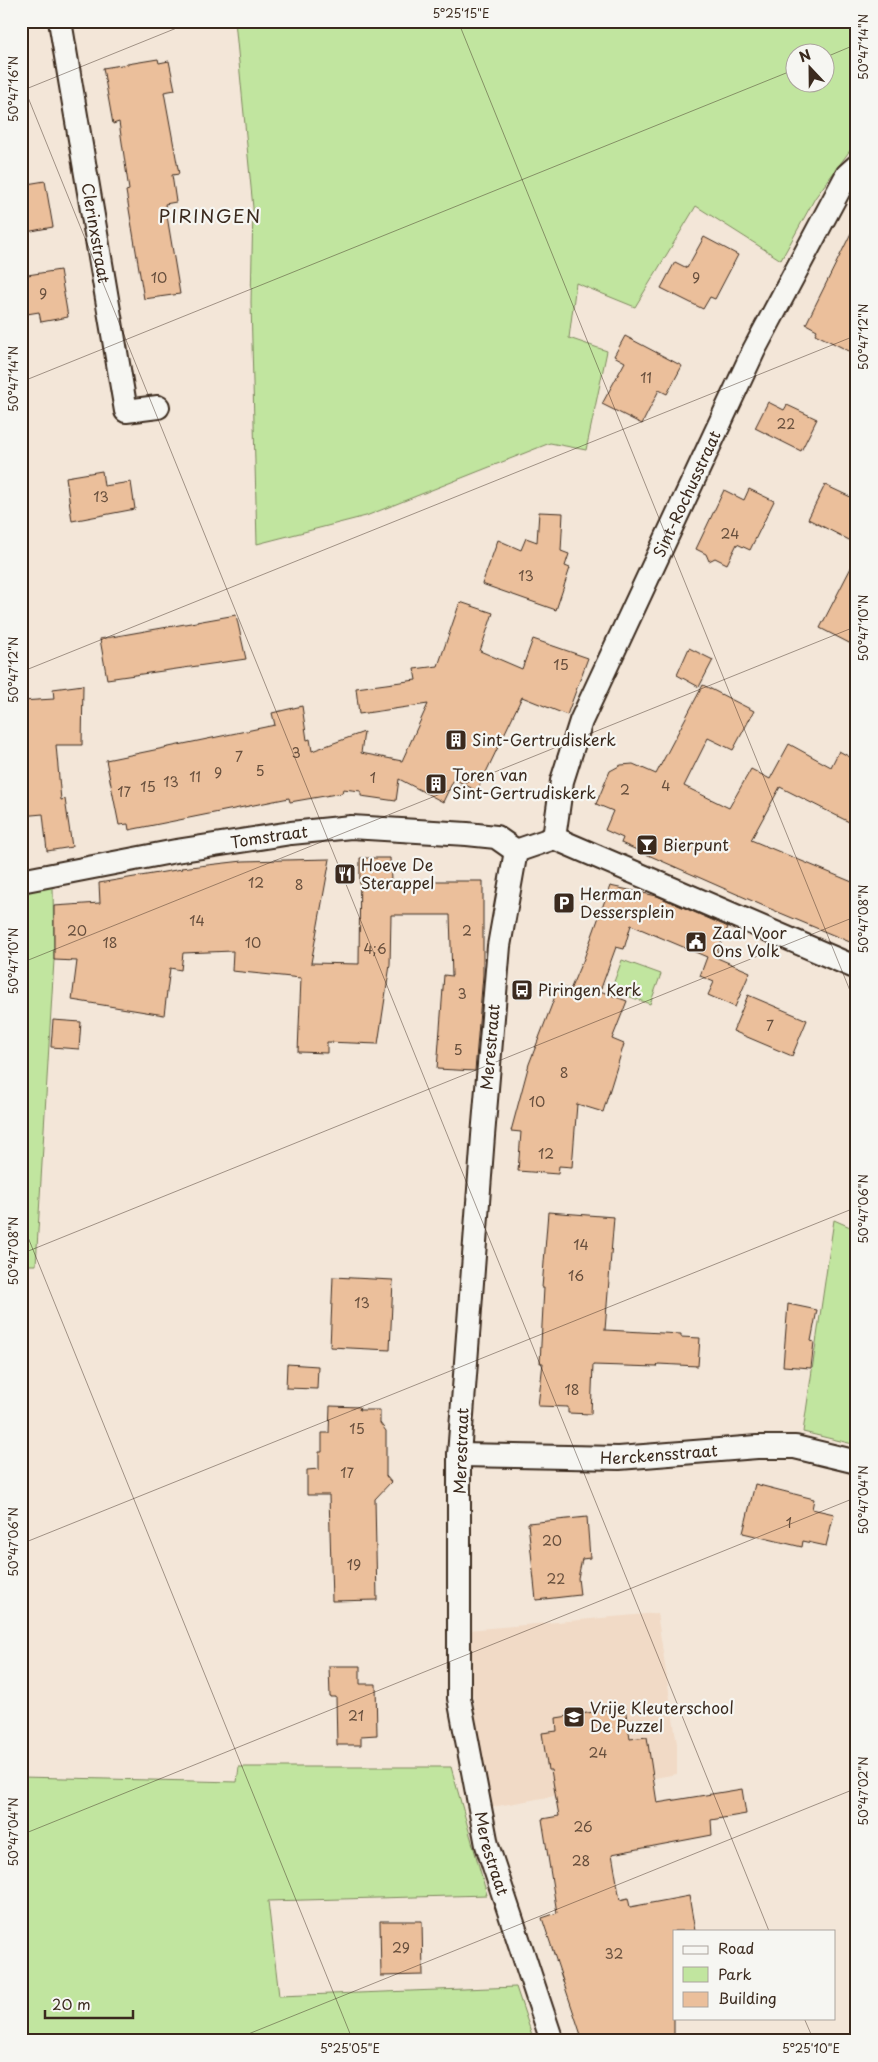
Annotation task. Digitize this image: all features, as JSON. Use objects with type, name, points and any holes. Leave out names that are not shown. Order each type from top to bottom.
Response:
[{"type":"street","name":"Clerinxstraat","points":[[60,21],[126,412],[158,406]]},
{"type":"street","name":"Sint-Rochusstraat","points":[[554,838],[562,781],[581,721],[754,350],[847,175],[857,166]]},
{"type":"street","name":"Tomstraat","points":[[21,881],[176,851],[291,833],[351,827],[496,837],[516,851]]},
{"type":"street","points":[[516,851],[554,838],[857,968]]},
{"type":"street","name":"Merestraat","points":[[516,851],[499,946],[459,1455],[459,1698],[487,1845],[552,2041]]},
{"type":"street","name":"Herckensstraat","points":[[459,1455],[619,1458],[757,1446],[794,1448],[857,1462]]},
{"type":"shaded area","name":"Vrije Kleuterschool De Puzzel","points":[[657,1613],[677,1744],[677,1774],[492,1807],[480,1748],[472,1689],[468,1630]]},
{"type":"green space","points":[[235,21],[857,21],[857,141],[815,198],[781,260],[696,206],[635,307],[576,283],[569,338],[607,351],[586,450],[550,443],[366,516],[257,544],[251,302],[253,208]]},
{"type":"green space","points":[[53,885],[54,960],[36,1265],[21,1265],[21,891]]},
{"type":"green space","points":[[622,960],[661,974],[650,1004],[611,990]]},
{"type":"green space","points":[[834,1220],[857,1230],[857,1445],[803,1432]]},
{"type":"green space","points":[[239,1767],[451,1767],[487,1895],[268,1901],[279,1996],[516,1987],[534,2041],[21,2041],[21,1777],[237,1782]]},
{"type":"building","points":[[158,59],[159,63],[169,61],[175,90],[164,92],[179,174],[172,175],[176,202],[165,204],[180,294],[144,299],[126,191],[129,190],[119,122],[113,124],[103,68]]},
{"type":"building","points":[[45,181],[53,227],[21,233],[21,185]]},
{"type":"building","points":[[857,221],[857,355],[815,334],[817,330],[806,324]]},
{"type":"building","points":[[704,237],[738,255],[715,299],[710,297],[703,309],[661,288],[675,262],[687,268]]},
{"type":"building","points":[[60,270],[68,317],[41,322],[39,312],[21,315],[21,276]]},
{"type":"building","points":[[625,336],[682,366],[667,394],[659,390],[642,424],[602,404],[625,362],[614,356]]},
{"type":"building","points":[[768,402],[784,410],[787,405],[817,419],[801,451],[755,428]]},
{"type":"building","points":[[102,471],[104,486],[131,482],[135,509],[72,521],[66,477]]},
{"type":"building","points":[[825,485],[857,500],[857,544],[808,519]]},
{"type":"building","points":[[749,489],[774,501],[750,550],[737,544],[727,564],[715,558],[709,561],[706,554],[696,549],[724,490],[744,500]]},
{"type":"building","points":[[539,512],[563,513],[561,551],[569,554],[565,566],[570,568],[556,610],[482,584],[498,540],[521,550],[526,538],[537,542]]},
{"type":"building","points":[[857,556],[857,647],[820,628]]},
{"type":"building","points":[[460,602],[493,613],[480,651],[522,669],[533,639],[588,658],[567,715],[522,697],[477,791],[454,779],[443,802],[399,779],[396,801],[361,796],[361,791],[343,789],[342,793],[290,802],[289,798],[129,830],[128,824],[119,825],[106,760],[275,725],[272,713],[302,706],[307,740],[310,739],[312,751],[364,732],[361,753],[402,761],[428,704],[359,714],[356,688],[416,680],[414,669],[438,666]]},
{"type":"building","points":[[236,615],[246,659],[107,679],[100,639]]},
{"type":"building","points":[[689,648],[713,660],[699,687],[677,675]]},
{"type":"building","points":[[83,685],[82,745],[56,745],[61,800],[65,799],[72,847],[47,851],[43,814],[21,816],[21,701],[54,699],[53,689]]},
{"type":"building","points":[[703,685],[754,711],[733,750],[708,738],[684,786],[729,808],[751,769],[770,779],[789,744],[831,767],[839,751],[857,761],[857,826],[780,787],[751,840],[857,884],[857,945],[621,843],[623,838],[605,830],[613,811],[596,804],[610,771],[621,765],[633,764],[656,774]]},
{"type":"building","points":[[360,858],[390,858],[391,881],[483,881],[483,975],[475,1071],[437,1069],[444,975],[452,976],[450,915],[391,915],[390,965],[378,1044],[327,1042],[327,1053],[298,1052],[301,978],[232,971],[233,951],[183,953],[181,970],[170,968],[164,1015],[72,1000],[77,961],[54,960],[54,906],[100,903],[99,883],[181,868],[243,861],[330,859],[311,963],[359,964]]},
{"type":"building","points":[[610,886],[657,896],[728,927],[715,957],[750,972],[735,1007],[708,995],[714,982],[700,976],[707,957],[631,925],[624,949],[616,947],[600,991],[627,1001],[612,1039],[624,1044],[603,1112],[577,1104],[572,1167],[559,1166],[558,1174],[518,1171],[521,1132],[511,1131],[529,1064],[559,986],[570,990],[582,964]]},
{"type":"building","points":[[748,995],[807,1020],[792,1056],[733,1031]]},
{"type":"building","points":[[53,1020],[81,1022],[79,1049],[51,1047]]},
{"type":"building","points":[[548,1212],[614,1217],[605,1330],[681,1334],[681,1337],[700,1338],[698,1366],[658,1364],[657,1367],[593,1365],[591,1414],[568,1413],[568,1407],[538,1406],[543,1363],[540,1363],[544,1288],[542,1288]]},
{"type":"building","points":[[333,1277],[393,1280],[390,1350],[330,1347]]},
{"type":"building","points":[[788,1304],[817,1310],[811,1341],[814,1342],[811,1368],[783,1366]]},
{"type":"building","points":[[287,1364],[318,1366],[317,1389],[286,1388]]},
{"type":"building","points":[[330,1406],[360,1407],[359,1410],[380,1410],[380,1423],[386,1431],[386,1476],[391,1482],[375,1499],[377,1600],[332,1601],[329,1495],[307,1495],[307,1470],[319,1469],[319,1452],[322,1452],[322,1433],[329,1433]]},
{"type":"building","points":[[755,1484],[814,1499],[812,1509],[834,1514],[826,1546],[803,1541],[802,1547],[743,1533]]},
{"type":"building","points":[[587,1517],[590,1558],[582,1559],[578,1578],[580,1595],[536,1600],[528,1523]]},
{"type":"building","points":[[329,1666],[360,1666],[360,1684],[376,1684],[377,1735],[361,1736],[361,1745],[337,1745],[336,1697],[330,1697]]},
{"type":"building","points":[[625,1707],[630,1739],[647,1737],[657,1803],[742,1789],[746,1814],[711,1820],[712,1835],[612,1854],[620,1900],[628,1898],[630,1907],[689,1896],[695,1930],[673,1930],[674,2037],[663,2041],[583,2041],[542,1918],[557,1913],[542,1819],[559,1816],[551,1770],[548,1770],[542,1733],[557,1731],[556,1718]]},
{"type":"building","points":[[380,1921],[422,1921],[423,1975],[381,1976]]},
{"type":"place","name":"Sint-Gertrudiskerk","points":[[456,740]]},
{"type":"place","name":"Toren van Sint-Gertrudiskerk","points":[[436,784]]},
{"type":"place","name":"Bierpunt","points":[[647,845]]},
{"type":"place","name":"Hoeve De Sterappel","points":[[345,874]]},
{"type":"place","name":"Herman Dessersplein","points":[[564,903]]},
{"type":"place","name":"Zaal Voor Ons Volk","points":[[696,942]]},
{"type":"place","name":"Piringen Kerk","points":[[522,990]]},
{"type":"place","name":"Vrije Kleuterschool De Puzzel","points":[[574,1717]]},
{"type":"district","name":"PIRINGEN","points":[[210,216]]}]
